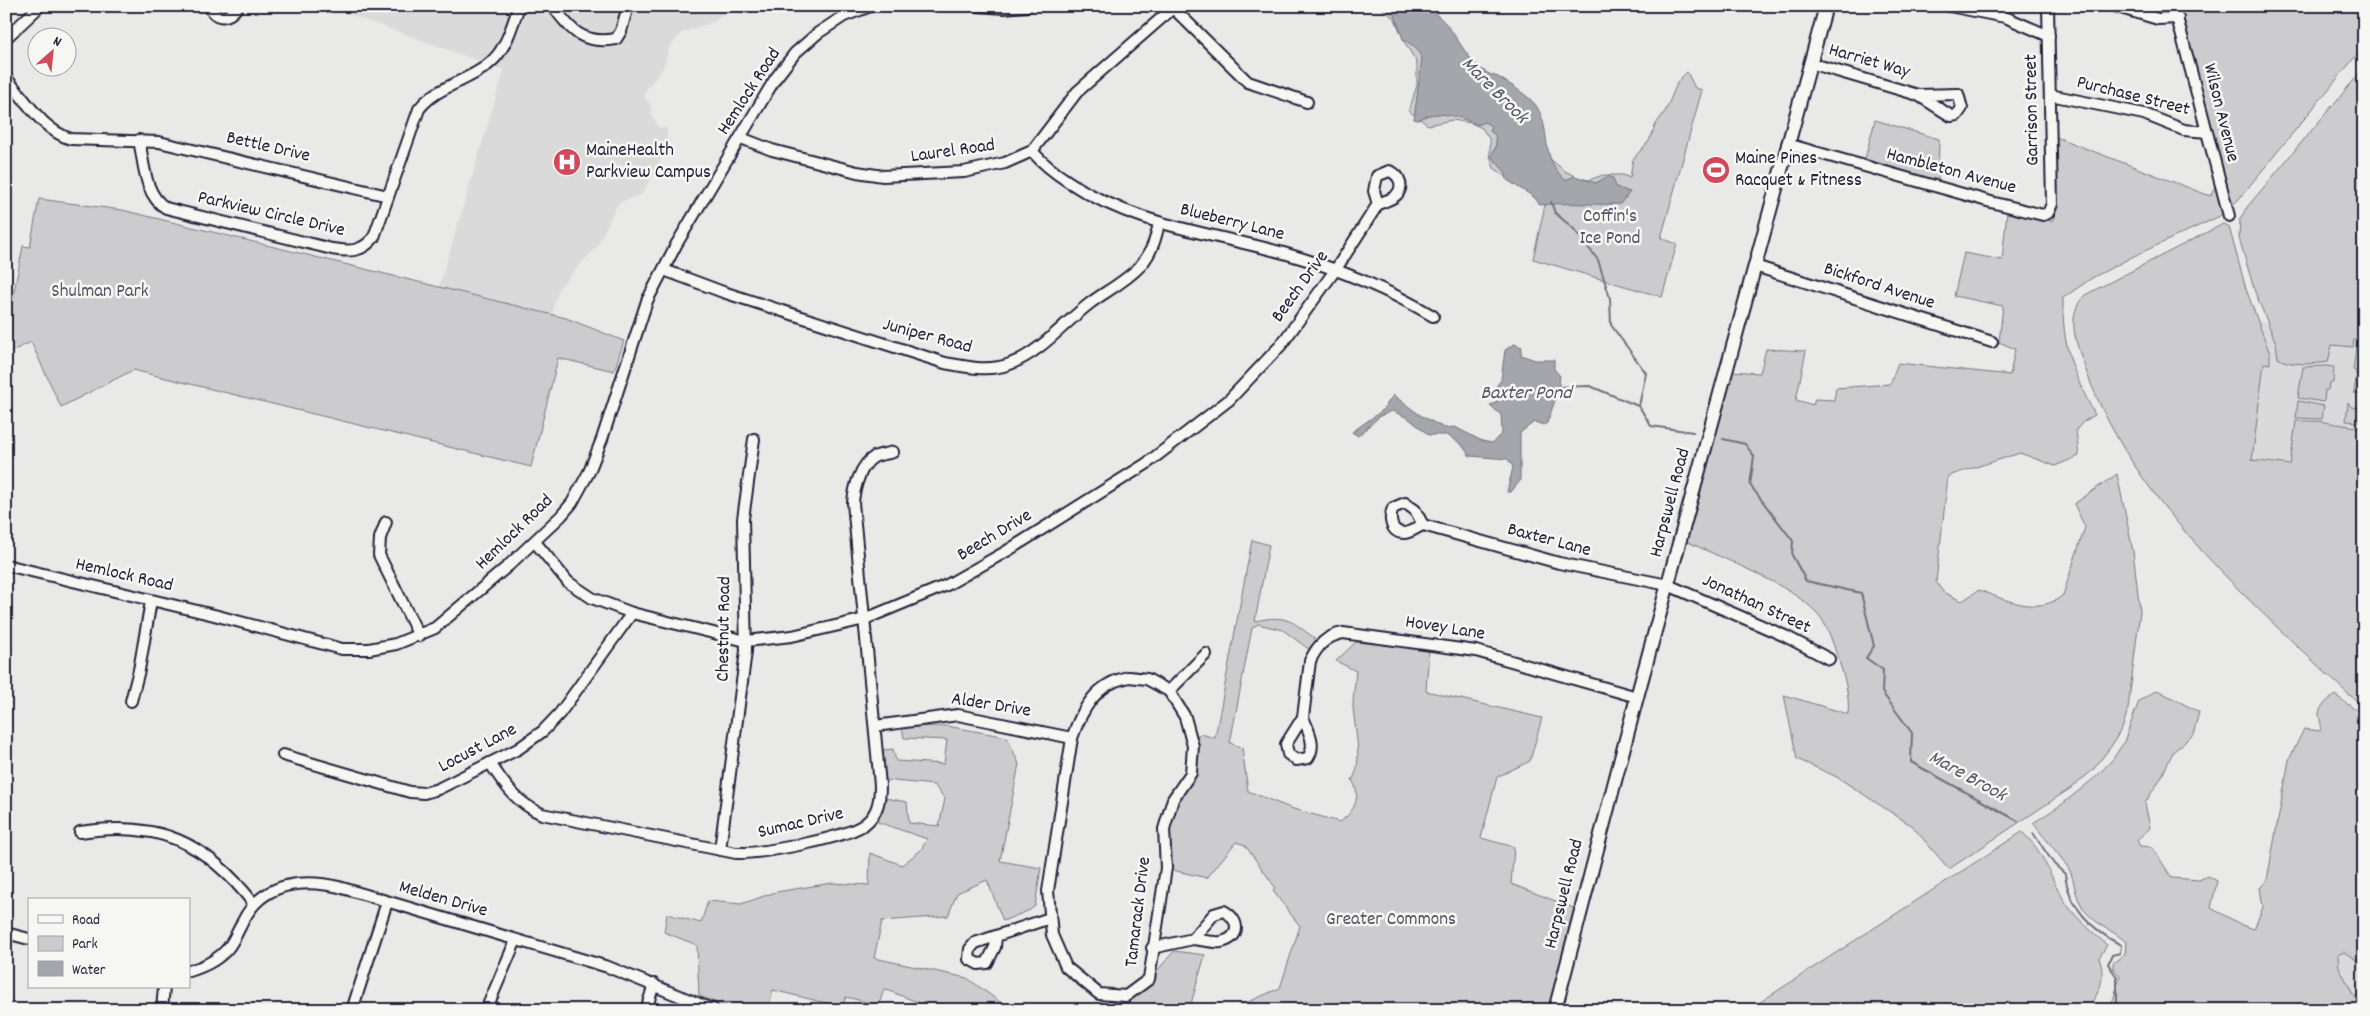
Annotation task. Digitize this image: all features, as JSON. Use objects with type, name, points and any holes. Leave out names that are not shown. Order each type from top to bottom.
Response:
[{"type":"main road","name":"Harpswell Road","points":[[1555,1010],[1637,697],[1826,6]]},
{"type":"street","points":[[6,38],[40,6]]},
{"type":"street","points":[[209,6],[213,14],[220,17],[234,12],[238,6]]},
{"type":"street","name":"Parkview Circle Drive","points":[[139,140],[149,190],[161,205],[178,212],[332,249],[351,251],[363,248],[369,243],[377,229],[418,109],[435,93],[482,68],[495,58],[508,35],[519,6]]},
{"type":"street","points":[[553,6],[571,30],[582,36],[601,41],[616,39],[622,31],[628,6]]},
{"type":"street","name":"Hemlock Road","points":[[6,565],[342,649],[383,647],[419,636],[435,628],[535,542],[572,503],[589,472],[602,439],[640,318],[664,270],[775,79],[795,53],[831,23],[871,6]]},
{"type":"street","points":[[978,6],[1004,8],[1027,6]]},
{"type":"street","points":[[1949,6],[2005,17],[2049,36]]},
{"type":"street","name":"Garrison Street","points":[[2048,6],[2052,204],[2048,214]]},
{"type":"street","points":[[2114,6],[2158,19],[2178,18]]},
{"type":"street","name":"Wilson Avenue","points":[[2174,6],[2229,216]]},
{"type":"street","points":[[1172,7],[1248,82],[1307,102]]},
{"type":"street","name":"Laurel Road","points":[[741,138],[772,150],[857,172],[896,177],[978,170],[1019,158],[1032,151],[1077,92],[1172,7]]},
{"type":"street","name":"Harriet Way","points":[[1810,64],[1918,94]]},
{"type":"street","points":[[6,78],[48,128],[59,135],[85,141],[139,140]]},
{"type":"street","name":"Purchase Street","points":[[2050,95],[2144,114],[2184,130],[2207,132]]},
{"type":"street","name":"Bettle Drive","points":[[139,140],[189,148],[388,196]]},
{"type":"street","name":"Hambleton Avenue","points":[[1787,144],[1991,202],[2042,215],[2048,214]]},
{"type":"street","name":"Blueberry Lane","points":[[1032,151],[1053,172],[1113,207],[1159,223],[1336,269],[1385,290],[1433,316]]},
{"type":"street","name":"Beech Drive","points":[[535,542],[575,588],[592,598],[632,612],[746,640],[792,636],[864,619],[947,585],[1007,551],[1146,464],[1228,400],[1281,345],[1336,269],[1378,204]]},
{"type":"street","name":"Juniper Road","points":[[664,270],[723,292],[945,363],[970,368],[996,368],[1010,364],[1036,349],[1091,302],[1135,271],[1150,252],[1159,223]]},
{"type":"street","name":"Bickford Avenue","points":[[1755,266],[1992,342]]},
{"type":"street","name":"Chestnut Road","points":[[720,850],[730,783],[746,640],[743,519],[754,439]]},
{"type":"street","name":"Sumac Drive","points":[[490,763],[510,793],[520,802],[542,814],[720,850],[750,854],[763,852],[852,831],[866,824],[872,818],[880,802],[880,778],[854,495],[859,478],[868,463],[873,458],[894,452]]},
{"type":"street","points":[[386,522],[380,538],[379,555],[419,636]]},
{"type":"street","name":"Baxter Lane","points":[[1423,525],[1558,563],[1668,585]]},
{"type":"street","name":"Jonathan Street","points":[[1668,585],[1776,632],[1829,659]]},
{"type":"street","points":[[131,701],[139,670],[151,601]]},
{"type":"street","name":"Locust Lane","points":[[284,755],[397,788],[424,793],[438,790],[537,736],[555,719],[632,612]]},
{"type":"street","name":"Hovey Lane","points":[[1303,717],[1310,662],[1313,654],[1324,641],[1343,633],[1476,651],[1637,697]]},
{"type":"street","points":[[1169,691],[1206,654]]},
{"type":"street","name":"Tamarack Drive","points":[[1128,677],[1147,679],[1169,691],[1185,717],[1193,746],[1191,773],[1173,799],[1164,829],[1166,868],[1152,948],[1149,980],[1126,996],[1099,994],[1066,967],[1052,935],[1048,891],[1072,738],[1081,716],[1093,697],[1108,684],[1117,679],[1128,677]]},
{"type":"street","name":"Alder Drive","points":[[874,726],[958,715],[1072,738]]},
{"type":"street","points":[[80,832],[130,829],[192,845],[212,859],[231,877],[254,904]]},
{"type":"street","name":"Melden Drive","points":[[190,971],[210,962],[228,948],[254,904],[282,886],[308,882],[339,887],[608,967],[654,984],[714,1010]]},
{"type":"street","points":[[352,1010],[387,902]]},
{"type":"street","points":[[996,937],[1013,929],[1050,918]]},
{"type":"street","points":[[6,933],[28,939]]},
{"type":"street","points":[[1152,948],[1193,939]]},
{"type":"street","points":[[486,1010],[516,940]]},
{"type":"street","points":[[646,1010],[654,984]]},
{"type":"street","points":[[162,1010],[164,988]]},
{"type":"shaded area","name":"MaineHealth Parkview Campus","points":[[327,6],[733,6],[727,8],[722,16],[713,22],[681,33],[669,48],[663,68],[644,93],[645,99],[650,103],[657,127],[667,128],[667,141],[657,169],[641,195],[618,203],[597,246],[559,288],[553,314],[439,287],[504,70]]},
{"type":"shaded area","points":[[2255,320],[2276,325],[2364,337],[2364,477],[2238,462]]},
{"type":"shaded area","points":[[2364,897],[2364,1010],[2318,1010]]},
{"type":"green space","name":"Coffin's Ice Pond","points":[[1379,6],[1423,6],[1545,142],[1549,158],[1565,171],[1579,178],[1589,180],[1603,175],[1623,175],[1630,178],[1633,159],[1649,141],[1656,124],[1666,110],[1678,81],[1687,72],[1695,88],[1702,90],[1661,238],[1677,244],[1662,297],[1533,259],[1545,205],[1494,168],[1490,155],[1490,140],[1482,128],[1471,123],[1452,120],[1428,125],[1409,111],[1417,85],[1417,63],[1405,43],[1395,19]]},
{"type":"green space","points":[[2175,6],[2364,6],[2364,46],[2238,200],[2220,216],[2134,256],[2092,278],[2063,298],[2064,331],[2070,359],[2095,415],[2083,422],[2076,430],[2079,456],[2055,466],[2020,453],[1948,476],[1936,582],[1943,592],[1962,601],[1979,590],[2011,602],[2033,605],[2054,601],[2063,595],[2085,527],[2074,504],[2117,474],[2133,551],[2140,611],[2128,709],[2123,726],[2112,745],[2093,770],[2074,786],[1949,869],[1912,826],[1837,777],[1797,759],[1784,695],[1848,714],[1848,699],[1844,679],[1832,640],[1821,617],[1805,602],[1773,582],[1686,541],[1731,371],[1760,373],[1766,349],[1806,351],[1796,400],[1813,405],[1815,399],[1834,400],[1836,388],[1890,384],[1898,363],[2010,375],[2015,349],[1999,342],[2003,306],[1954,296],[1964,253],[2002,260],[2007,211],[2052,221],[2057,210],[2056,137],[2210,196],[2221,175]]},
{"type":"green space","points":[[2364,68],[2364,376],[2356,375],[2356,371],[2353,370],[2357,340],[2354,340],[2353,347],[2332,345],[2328,362],[2295,363],[2282,361],[2278,358],[2276,343],[2255,292],[2239,238],[2240,219],[2248,206]]},
{"type":"green space","points":[[1875,120],[1939,139],[1938,181],[1865,159]]},
{"type":"green space","name":"Shulman Park","points":[[39,199],[122,210],[566,318],[624,341],[614,371],[558,358],[531,467],[133,370],[61,407],[31,342],[6,354],[6,332],[23,246],[30,247]]},
{"type":"green space","points":[[2223,224],[2229,227],[2246,289],[2270,354],[2270,364],[2264,363],[2252,460],[2290,465],[2296,421],[2317,421],[2357,427],[2364,421],[2364,706],[2347,693],[2231,582],[2160,501],[2129,457],[2103,411],[2077,345],[2074,319],[2079,302],[2085,295]]},
{"type":"green space","points":[[2303,367],[2334,367],[2333,383],[2329,383],[2328,390],[2325,390],[2324,402],[2298,398]]},
{"type":"green space","points":[[2356,378],[2364,379],[2361,419],[2357,422],[2346,421],[2348,402],[2351,407],[2357,408],[2361,405],[2362,398],[2359,394],[2354,393]]},
{"type":"green space","points":[[2298,401],[2324,406],[2322,419],[2296,418]]},
{"type":"green space","name":"Greater Commons","points":[[1252,540],[1269,545],[1255,621],[1275,618],[1289,621],[1317,640],[1310,650],[1283,630],[1258,624],[1252,628],[1230,743],[1242,748],[1248,791],[1290,808],[1340,822],[1350,813],[1357,797],[1352,780],[1356,773],[1358,755],[1353,706],[1356,671],[1336,661],[1356,642],[1429,649],[1426,691],[1542,718],[1530,761],[1497,777],[1481,838],[1514,847],[1511,884],[1574,908],[1549,1010],[1230,1010],[1280,988],[1300,926],[1273,891],[1275,887],[1245,845],[1236,842],[1207,878],[1163,868],[1161,827],[1163,812],[1187,775],[1193,737],[1201,734],[1215,738]]},
{"type":"green space","points":[[2157,690],[2199,712],[2193,735],[2173,752],[2161,778],[2145,803],[2150,828],[2137,840],[2140,846],[2152,847],[2172,878],[2199,880],[2208,876],[2217,881],[2211,908],[2242,925],[2254,929],[2263,907],[2260,888],[2267,880],[2289,760],[2304,729],[2320,731],[2319,714],[2321,708],[2335,695],[2364,716],[2364,965],[2344,952],[2338,955],[2339,967],[2361,1010],[2107,1010],[2113,1001],[2120,976],[2113,968],[2113,963],[2125,954],[2126,942],[2095,921],[2082,907],[2069,868],[2033,823],[2061,805],[2097,776],[2113,759],[2124,742],[2139,701]]},
{"type":"green space","points":[[947,726],[1007,737],[1019,764],[1000,861],[1041,868],[1035,906],[1003,921],[987,880],[957,893],[948,916],[882,921],[874,958],[967,978],[1011,1010],[938,1010],[884,989],[879,1005],[846,997],[842,1007],[773,990],[767,1010],[736,1010],[699,996],[697,945],[664,932],[667,914],[701,923],[708,901],[741,904],[776,892],[832,883],[869,885],[870,853],[902,865],[921,850],[927,839],[875,821],[885,798],[907,802],[909,823],[939,826],[945,799],[934,785],[885,780],[883,750],[893,749],[896,761],[944,764],[947,740],[904,738],[902,727]]},
{"type":"green space","points":[[2022,832],[2043,859],[2058,890],[2071,910],[2107,945],[2099,958],[2102,981],[2092,1002],[2094,1010],[1748,1010]]},
{"type":"green space","points":[[1174,951],[1205,955],[1190,1007],[1195,1010],[1082,1010],[1084,1005],[1110,1007],[1134,998]]},
{"type":"water","name":"Coffin's Ice Pond","points":[[1413,5],[1433,12],[1449,27],[1475,64],[1519,90],[1530,99],[1537,107],[1541,116],[1552,162],[1565,180],[1575,176],[1596,183],[1608,176],[1613,178],[1616,187],[1630,192],[1620,204],[1540,205],[1534,197],[1507,180],[1506,173],[1491,156],[1496,146],[1495,135],[1490,131],[1491,126],[1484,122],[1478,125],[1464,119],[1440,114],[1425,116],[1418,120],[1414,119],[1422,58],[1415,47],[1403,39],[1395,15],[1384,6]]},
{"type":"water","name":"Baxter Pond","points":[[1514,344],[1522,347],[1521,355],[1535,360],[1554,360],[1554,369],[1560,376],[1558,392],[1547,423],[1544,425],[1534,422],[1520,433],[1520,481],[1511,492],[1507,492],[1513,467],[1508,459],[1470,456],[1461,444],[1446,435],[1429,435],[1408,418],[1392,411],[1380,416],[1358,436],[1352,432],[1383,410],[1393,395],[1420,415],[1444,428],[1455,427],[1482,441],[1492,443],[1502,433],[1501,415],[1490,405],[1496,403],[1497,398],[1491,393],[1501,380],[1505,350]]},
{"type":"waterway","name":"Mare Brook","points":[[1551,202],[1555,213],[1573,228],[1598,260],[1610,298],[1611,325],[1646,373],[1639,406],[1651,426],[1693,432]]},
{"type":"waterway","points":[[1557,387],[1590,386],[1638,406]]},
{"type":"waterway","name":"Mare Brook","points":[[1723,439],[1745,444],[1754,456],[1750,485],[1793,541],[1792,555],[1806,581],[1861,593],[1874,646],[1866,658],[1883,670],[1882,692],[1912,733],[1911,762],[2018,821]]},
{"type":"waterway","name":"Mare Brook","points":[[2033,833],[2054,864],[2065,874],[2071,897],[2084,916],[2092,925],[2121,945],[2120,953],[2112,955],[2108,964],[2117,977],[2117,1003],[2110,1007],[2109,1010]]},
{"type":"place","name":"MaineHealth Parkview Campus","points":[[567,162]]},
{"type":"place","name":"Maine Pines Racquet & Fitness","points":[[1716,170]]}]
